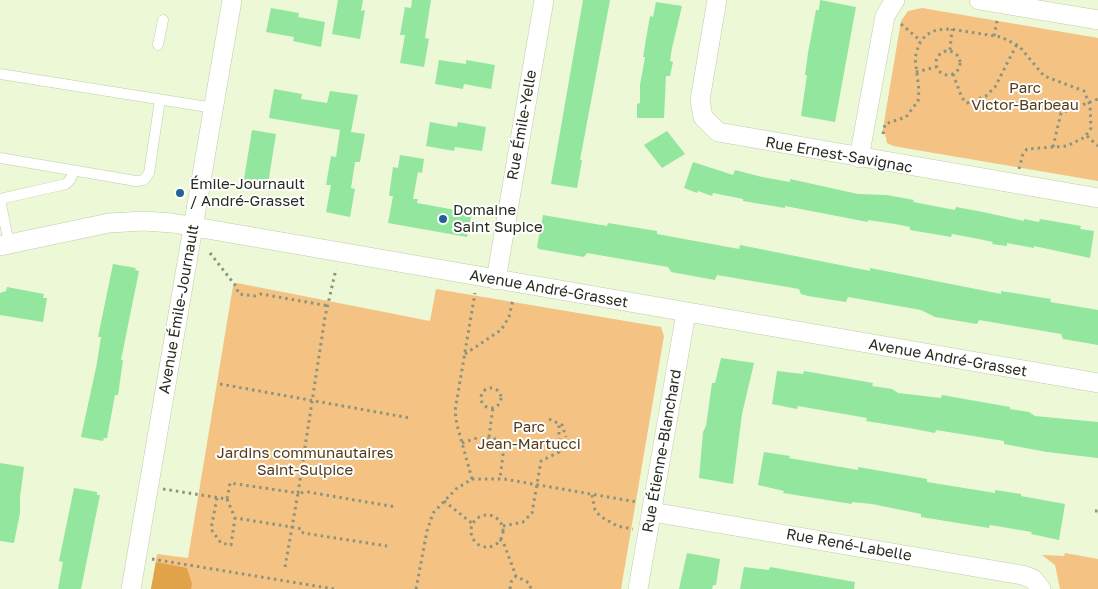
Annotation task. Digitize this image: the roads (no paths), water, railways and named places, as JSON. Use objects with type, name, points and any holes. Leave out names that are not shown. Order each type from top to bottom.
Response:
[{"type":"street","name":"Avenue Émile-Journault","points":[[131,589],[232,0]]},
{"type":"street","name":"Rue Émile-Yelle","points":[[496,280],[544,0]]},
{"type":"street","name":"Rue Ernest-Savignac","points":[[717,0],[700,100],[702,112],[710,126],[718,132],[730,136],[1098,198]]},
{"type":"street","points":[[859,158],[885,16],[895,0]]},
{"type":"street","points":[[979,0],[1098,20]]},
{"type":"street","name":"Avenue André-Grasset","points":[[5,245],[120,221],[193,226],[1098,384]]},
{"type":"street","name":"Rue Étienne-Blanchard","points":[[638,589],[645,507],[686,313]]},
{"type":"street","name":"Rue René-Labelle","points":[[645,507],[1022,575],[1033,579],[1042,589]]},
{"type":"lane","points":[[158,45],[163,20]]},
{"type":"lane","points":[[0,74],[214,108]]},
{"type":"lane","points":[[0,158],[136,181],[144,180],[149,173],[160,100]]},
{"type":"lane","points":[[5,245],[0,199],[66,184],[74,171]]},
{"type":"place","name":"Émile-Journault / André-Grasset","points":[[180,193]]},
{"type":"place","name":"Domaine Saint Supice","points":[[443,219]]},
{"type":"park label","name":"Parc Victor-Barbeau","points":[[1025,96]]},
{"type":"park label","name":"Parc Jean-Martucci","points":[[529,436]]},
{"type":"park label","name":"Jardins communautaires Saint-Sulpice","points":[[305,462]]}]
